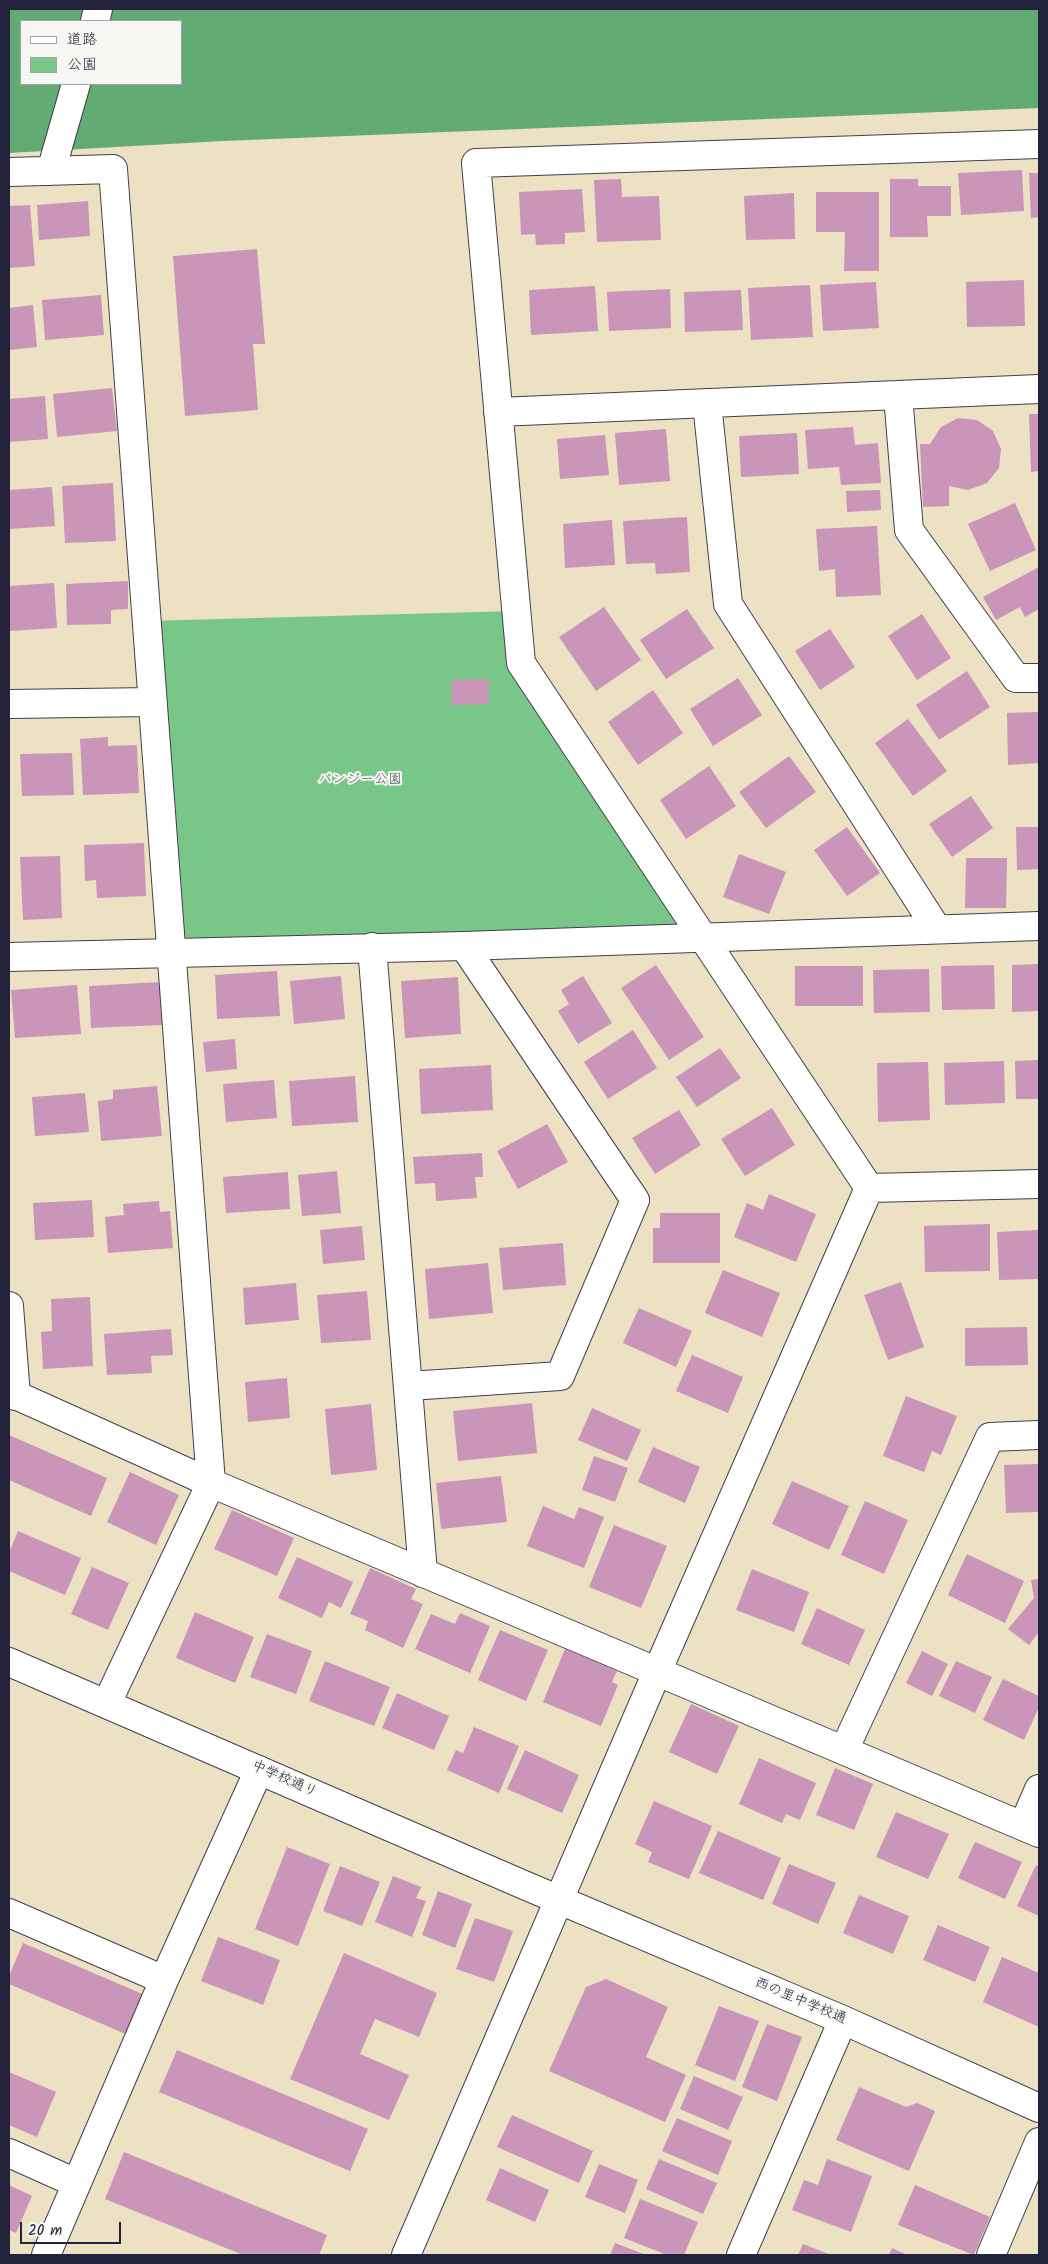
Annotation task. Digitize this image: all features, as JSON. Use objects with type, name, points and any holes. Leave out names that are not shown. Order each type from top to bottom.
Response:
[{"type":"street","points":[[51,171],[76,85]]},
{"type":"street","points":[[869,1188],[702,939],[521,663],[476,163],[1039,144]]},
{"type":"street","points":[[9,172],[113,169],[211,1483],[107,1703]]},
{"type":"street","points":[[498,412],[1039,389]]},
{"type":"street","points":[[898,395],[909,530],[1016,678],[1039,678]]},
{"type":"street","points":[[706,403],[728,604],[937,929]]},
{"type":"street","points":[[9,704],[152,702]]},
{"type":"street","points":[[9,957],[702,939],[1039,926]]},
{"type":"street","points":[[409,1386],[560,1376],[635,1200],[464,946]]},
{"type":"street","points":[[372,947],[423,1573]]},
{"type":"street","points":[[869,1188],[1039,1184]]},
{"type":"street","points":[[406,2255],[657,1672],[869,1188]]},
{"type":"street","points":[[9,1306],[13,1394],[211,1483],[1031,1830],[1039,1789]]},
{"type":"street","points":[[844,1750],[990,1436],[1039,1435]]},
{"type":"street","name":"中学校通り","points":[[9,1662],[559,1900]]},
{"type":"street","points":[[46,2255],[164,1980],[259,1770]]},
{"type":"street","name":"西の里中学校通","points":[[559,1900],[843,2020],[1039,2108]]},
{"type":"street","points":[[9,1913],[164,1980]]},
{"type":"street","points":[[741,2255],[843,2020]]},
{"type":"street","points":[[991,2255],[1039,2142]]},
{"type":"street","points":[[9,2153],[76,2183]]},
{"type":"green space","points":[[9,9],[1039,9],[1039,108],[223,141],[9,153]]},
{"type":"green space","name":"パンジー公園","points":[[516,611],[521,663],[702,939],[172,954],[146,621]]},
{"type":"building","points":[[1022,170],[1024,211],[961,215],[958,173]]},
{"type":"building","points":[[1029,173],[1039,173],[1039,217],[1031,218]]},
{"type":"building","points":[[621,179],[622,197],[659,196],[661,240],[597,242],[594,180]]},
{"type":"building","points":[[890,179],[918,179],[918,186],[951,186],[951,216],[927,216],[928,237],[890,237]]},
{"type":"building","points":[[582,189],[585,232],[565,233],[565,244],[536,245],[535,234],[521,235],[519,192]]},
{"type":"building","points":[[816,192],[879,192],[879,271],[844,271],[845,232],[816,232]]},
{"type":"building","points":[[794,193],[795,239],[746,240],[744,196]]},
{"type":"building","points":[[88,201],[90,236],[39,240],[37,205]]},
{"type":"building","points":[[30,205],[35,266],[9,268],[9,206]]},
{"type":"building","points":[[257,249],[265,344],[253,344],[258,410],[185,416],[173,256]]},
{"type":"building","points":[[1024,280],[1025,326],[967,327],[966,282]]},
{"type":"building","points":[[876,282],[879,328],[823,331],[820,285]]},
{"type":"building","points":[[810,285],[813,337],[751,340],[748,288]]},
{"type":"building","points":[[595,286],[598,331],[531,335],[529,290]]},
{"type":"building","points":[[670,289],[671,328],[609,331],[607,292]]},
{"type":"building","points":[[741,290],[743,330],[685,332],[684,292]]},
{"type":"building","points":[[101,295],[104,335],[45,340],[42,300]]},
{"type":"building","points":[[33,305],[37,347],[9,350],[9,308]]},
{"type":"building","points":[[112,388],[117,431],[57,437],[53,394]]},
{"type":"building","points":[[45,396],[48,439],[9,442],[9,399]]},
{"type":"building","points":[[1029,414],[1039,414],[1039,471],[1031,472]]},
{"type":"building","points":[[958,418],[977,420],[993,431],[1001,449],[999,468],[987,483],[968,490],[949,486],[949,506],[923,507],[920,444],[930,444],[941,427]]},
{"type":"building","points":[[853,427],[855,445],[878,443],[881,483],[841,485],[839,467],[808,469],[805,430]]},
{"type":"building","points":[[666,429],[670,481],[619,485],[615,433]]},
{"type":"building","points":[[797,433],[799,474],[741,477],[739,436]]},
{"type":"building","points":[[605,435],[609,475],[560,479],[557,439]]},
{"type":"building","points":[[113,483],[116,541],[65,543],[62,486]]},
{"type":"building","points":[[52,487],[55,526],[9,529],[9,490]]},
{"type":"building","points":[[880,490],[881,510],[847,512],[846,491]]},
{"type":"building","points":[[1015,503],[1036,550],[990,571],[968,524]]},
{"type":"building","points":[[687,517],[690,572],[656,574],[655,563],[626,564],[623,521]]},
{"type":"building","points":[[612,520],[615,565],[565,568],[563,524]]},
{"type":"building","points":[[877,526],[881,595],[836,597],[835,569],[819,571],[816,529]]},
{"type":"building","points":[[1039,567],[1039,609],[1025,617],[1020,607],[996,620],[983,597]]},
{"type":"building","points":[[128,581],[128,609],[111,610],[111,624],[67,625],[66,584]]},
{"type":"building","points":[[54,583],[57,628],[9,631],[9,586]]},
{"type":"building","points":[[604,607],[641,660],[596,691],[559,637]]},
{"type":"building","points":[[687,609],[714,648],[666,679],[640,640]]},
{"type":"building","points":[[922,614],[951,658],[917,680],[888,636]]},
{"type":"building","points":[[830,629],[855,667],[820,690],[795,651]]},
{"type":"building","points":[[967,671],[990,707],[939,740],[916,705]]},
{"type":"building","points":[[738,678],[762,715],[713,746],[690,709]]},
{"type":"building","points":[[489,679],[489,704],[452,705],[451,680]]},
{"type":"building","points":[[653,690],[683,733],[638,765],[608,722]]},
{"type":"building","points":[[1039,712],[1039,763],[1008,765],[1007,713]]},
{"type":"building","points":[[908,719],[947,771],[913,796],[875,743]]},
{"type":"building","points":[[108,737],[108,746],[137,745],[139,793],[83,795],[80,739]]},
{"type":"building","points":[[72,753],[74,795],[22,796],[20,754]]},
{"type":"building","points":[[789,756],[816,792],[766,828],[739,792]]},
{"type":"building","points":[[709,766],[736,806],[686,839],[660,800]]},
{"type":"building","points":[[971,796],[993,828],[952,857],[929,824]]},
{"type":"building","points":[[847,827],[880,873],[847,896],[814,850]]},
{"type":"building","points":[[1016,827],[1039,827],[1039,869],[1017,870]]},
{"type":"building","points":[[144,843],[146,896],[97,898],[96,880],[85,881],[84,845]]},
{"type":"building","points":[[739,854],[786,872],[769,914],[723,897]]},
{"type":"building","points":[[60,856],[62,918],[23,920],[20,857]]},
{"type":"building","points":[[966,858],[1007,858],[1006,908],[965,908]]},
{"type":"building","points":[[1039,964],[1039,1011],[1012,1012],[1012,965]]},
{"type":"building","points":[[656,965],[704,1037],[669,1060],[621,988]]},
{"type":"building","points":[[994,965],[995,1009],[942,1010],[941,966]]},
{"type":"building","points":[[795,966],[863,966],[863,1006],[795,1006]]},
{"type":"building","points":[[929,969],[930,1012],[874,1013],[873,970]]},
{"type":"building","points":[[277,971],[280,1016],[217,1019],[215,975]]},
{"type":"building","points":[[341,976],[345,1019],[294,1024],[290,981]]},
{"type":"building","points":[[583,976],[612,1023],[578,1044],[558,1011],[569,1004],[561,990]]},
{"type":"building","points":[[458,977],[461,1034],[405,1038],[401,981]]},
{"type":"building","points":[[160,982],[162,1025],[91,1028],[89,986]]},
{"type":"building","points":[[77,985],[81,1034],[15,1038],[11,990]]},
{"type":"building","points":[[633,1030],[657,1068],[608,1099],[584,1062]]},
{"type":"building","points":[[235,1039],[237,1069],[206,1072],[203,1042]]},
{"type":"building","points":[[720,1048],[741,1078],[697,1107],[676,1077]]},
{"type":"building","points":[[1039,1060],[1039,1099],[1016,1099],[1015,1061]]},
{"type":"building","points":[[1004,1061],[1005,1103],[945,1105],[944,1063]]},
{"type":"building","points":[[928,1062],[930,1120],[878,1122],[877,1063]]},
{"type":"building","points":[[491,1065],[493,1110],[421,1114],[419,1069]]},
{"type":"building","points":[[355,1076],[358,1122],[292,1126],[289,1081]]},
{"type":"building","points":[[274,1080],[277,1118],[226,1122],[223,1084]]},
{"type":"building","points":[[157,1086],[162,1136],[101,1141],[98,1101],[113,1099],[113,1090]]},
{"type":"building","points":[[85,1093],[89,1132],[35,1136],[32,1097]]},
{"type":"building","points":[[772,1108],[795,1145],[745,1176],[721,1139]]},
{"type":"building","points":[[679,1110],[701,1145],[655,1174],[632,1138]]},
{"type":"building","points":[[547,1124],[568,1162],[518,1189],[497,1151]]},
{"type":"building","points":[[482,1153],[483,1177],[475,1177],[477,1198],[436,1201],[435,1183],[415,1184],[413,1157]]},
{"type":"building","points":[[337,1171],[341,1213],[302,1216],[298,1175]]},
{"type":"building","points":[[288,1172],[290,1209],[226,1213],[223,1177]]},
{"type":"building","points":[[769,1194],[816,1214],[796,1262],[734,1237],[747,1203],[763,1210]]},
{"type":"building","points":[[92,1200],[94,1237],[35,1240],[33,1203]]},
{"type":"building","points":[[159,1201],[160,1212],[170,1211],[173,1248],[108,1253],[105,1217],[124,1215],[123,1204]]},
{"type":"building","points":[[660,1213],[720,1213],[720,1263],[653,1263],[653,1228],[660,1228]]},
{"type":"building","points":[[990,1224],[990,1271],[925,1272],[924,1226]]},
{"type":"building","points":[[362,1226],[365,1260],[323,1264],[320,1230]]},
{"type":"building","points":[[1039,1230],[1039,1279],[999,1280],[997,1232]]},
{"type":"building","points":[[563,1243],[566,1285],[503,1290],[499,1248]]},
{"type":"building","points":[[488,1263],[493,1313],[429,1319],[425,1269]]},
{"type":"building","points":[[723,1270],[780,1293],[762,1337],[705,1313]]},
{"type":"building","points":[[901,1282],[924,1347],[888,1360],[864,1295]]},
{"type":"building","points":[[296,1283],[299,1320],[245,1325],[243,1288]]},
{"type":"building","points":[[367,1291],[371,1340],[321,1343],[317,1295]]},
{"type":"building","points":[[90,1297],[93,1366],[43,1369],[41,1332],[52,1331],[51,1299]]},
{"type":"building","points":[[639,1308],[692,1331],[676,1367],[623,1343]]},
{"type":"building","points":[[1027,1327],[1028,1365],[965,1366],[965,1328]]},
{"type":"building","points":[[171,1329],[173,1355],[151,1356],[152,1373],[107,1375],[104,1334]]},
{"type":"building","points":[[692,1355],[743,1377],[728,1413],[676,1391]]},
{"type":"building","points":[[287,1378],[290,1418],[248,1422],[245,1382]]},
{"type":"building","points":[[906,1396],[957,1416],[941,1455],[932,1451],[924,1472],[883,1456]]},
{"type":"building","points":[[532,1403],[537,1453],[458,1461],[453,1411]]},
{"type":"building","points":[[371,1404],[377,1470],[331,1475],[325,1409]]},
{"type":"building","points":[[592,1408],[641,1430],[627,1461],[578,1440]]},
{"type":"building","points":[[9,1435],[107,1478],[91,1516],[9,1480]]},
{"type":"building","points":[[653,1447],[700,1467],[685,1503],[638,1482]]},
{"type":"building","points":[[594,1456],[628,1468],[615,1502],[582,1490]]},
{"type":"building","points":[[1039,1464],[1039,1512],[1006,1513],[1004,1465]]},
{"type":"building","points":[[130,1472],[179,1495],[156,1545],[107,1522]]},
{"type":"building","points":[[501,1476],[507,1522],[441,1529],[436,1483]]},
{"type":"building","points":[[792,1481],[849,1506],[829,1550],[772,1524]]},
{"type":"building","points":[[865,1501],[908,1520],[884,1574],[841,1555]]},
{"type":"building","points":[[543,1506],[574,1519],[579,1507],[604,1517],[584,1568],[527,1546]]},
{"type":"building","points":[[232,1510],[294,1538],[277,1576],[214,1549]]},
{"type":"building","points":[[614,1525],[667,1546],[641,1608],[589,1587]]},
{"type":"building","points":[[18,1531],[81,1558],[65,1595],[9,1571],[9,1553]]},
{"type":"building","points":[[967,1554],[1024,1581],[1005,1623],[948,1595]]},
{"type":"building","points":[[297,1557],[353,1582],[341,1608],[329,1602],[322,1618],[278,1598]]},
{"type":"building","points":[[92,1567],[129,1583],[108,1630],[71,1614]]},
{"type":"building","points":[[370,1568],[416,1589],[411,1599],[423,1604],[403,1648],[365,1630],[368,1621],[350,1614]]},
{"type":"building","points":[[752,1569],[809,1592],[794,1632],[736,1610]]},
{"type":"building","points":[[1039,1579],[1039,1632],[1029,1645],[1008,1629],[1034,1598],[1031,1580]]},
{"type":"building","points":[[817,1608],[865,1630],[849,1665],[801,1644]]},
{"type":"building","points":[[195,1612],[254,1637],[235,1683],[176,1658]]},
{"type":"building","points":[[460,1613],[490,1626],[470,1673],[415,1649],[431,1614],[455,1624]]},
{"type":"building","points":[[500,1630],[548,1650],[526,1701],[478,1680]]},
{"type":"building","points":[[267,1634],[312,1651],[296,1694],[250,1677]]},
{"type":"building","points":[[565,1649],[617,1671],[612,1682],[618,1685],[601,1726],[543,1702]]},
{"type":"building","points":[[922,1651],[948,1664],[932,1696],[906,1683]]},
{"type":"building","points":[[325,1661],[390,1687],[374,1726],[309,1701]]},
{"type":"building","points":[[956,1661],[992,1677],[975,1713],[939,1696]]},
{"type":"building","points":[[1003,1679],[1039,1696],[1039,1707],[1024,1740],[983,1720]]},
{"type":"building","points":[[397,1693],[449,1716],[434,1750],[382,1728]]},
{"type":"building","points":[[691,1704],[739,1726],[717,1774],[669,1752]]},
{"type":"building","points":[[474,1727],[519,1746],[499,1793],[447,1770],[456,1750],[463,1753]]},
{"type":"building","points":[[525,1750],[579,1775],[562,1813],[507,1789]]},
{"type":"building","points":[[759,1758],[816,1783],[800,1820],[786,1814],[782,1823],[739,1804]]},
{"type":"building","points":[[835,1768],[873,1784],[854,1830],[816,1815]]},
{"type":"building","points":[[654,1801],[712,1826],[689,1879],[648,1862],[652,1852],[635,1844]]},
{"type":"building","points":[[896,1812],[949,1834],[928,1879],[876,1857]]},
{"type":"building","points":[[718,1831],[781,1858],[763,1900],[699,1873]]},
{"type":"building","points":[[975,1842],[1022,1862],[1005,1899],[958,1878]]},
{"type":"building","points":[[287,1847],[330,1864],[298,1946],[255,1929]]},
{"type":"building","points":[[789,1864],[836,1883],[818,1924],[772,1904]]},
{"type":"building","points":[[1036,1865],[1039,1867],[1039,1916],[1017,1906]]},
{"type":"building","points":[[340,1866],[380,1882],[362,1926],[323,1911]]},
{"type":"building","points":[[393,1876],[421,1887],[416,1898],[426,1901],[412,1937],[375,1922]]},
{"type":"building","points":[[438,1891],[472,1904],[455,1948],[422,1935]]},
{"type":"building","points":[[859,1895],[909,1916],[893,1954],[843,1933]]},
{"type":"building","points":[[475,1918],[513,1931],[494,1982],[456,1969]]},
{"type":"building","points":[[938,1925],[990,1947],[975,1982],[923,1960]]},
{"type":"building","points":[[218,1937],[280,1960],[263,2005],[201,1981]]},
{"type":"building","points":[[23,1943],[145,1995],[128,2035],[9,1984],[9,1976]]},
{"type":"building","points":[[344,1953],[437,1993],[419,2037],[375,2019],[360,2054],[409,2075],[389,2120],[290,2079]]},
{"type":"building","points":[[1002,1957],[1039,1973],[1039,2027],[983,2002]]},
{"type":"building","points":[[606,1979],[668,2007],[646,2057],[686,2075],[665,2122],[549,2071],[586,1987]]},
{"type":"building","points":[[719,2006],[759,2021],[735,2081],[695,2065]]},
{"type":"building","points":[[767,2024],[802,2037],[777,2101],[742,2087]]},
{"type":"building","points":[[177,2050],[368,2129],[350,2171],[159,2092]]},
{"type":"building","points":[[9,2072],[56,2092],[37,2137],[9,2125]]},
{"type":"building","points":[[694,2076],[743,2097],[728,2130],[680,2109]]},
{"type":"building","points":[[859,2087],[906,2107],[917,2103],[935,2111],[909,2171],[836,2140]]},
{"type":"building","points":[[512,2115],[593,2151],[579,2183],[497,2147]]},
{"type":"building","points":[[677,2118],[732,2141],[718,2175],[662,2151]]},
{"type":"building","points":[[124,2152],[327,2235],[319,2255],[243,2255],[105,2199]]},
{"type":"building","points":[[659,2159],[717,2183],[703,2214],[646,2189]]},
{"type":"building","points":[[827,2159],[872,2176],[851,2232],[792,2210],[804,2180],[818,2185]]},
{"type":"building","points":[[599,2164],[638,2180],[625,2213],[585,2197]]},
{"type":"building","points":[[500,2168],[549,2190],[535,2222],[486,2200]]},
{"type":"building","points":[[9,2185],[32,2196],[16,2233],[9,2230]]},
{"type":"building","points":[[915,2185],[990,2217],[974,2255],[898,2225]]},
{"type":"building","points":[[640,2199],[698,2222],[684,2255],[667,2255],[624,2238]]},
{"type":"building","points":[[615,2243],[646,2255],[610,2255]]},
{"type":"building","points":[[803,2244],[831,2255],[798,2255]]},
{"type":"building","points":[[892,2248],[908,2255],[889,2255]]}]
